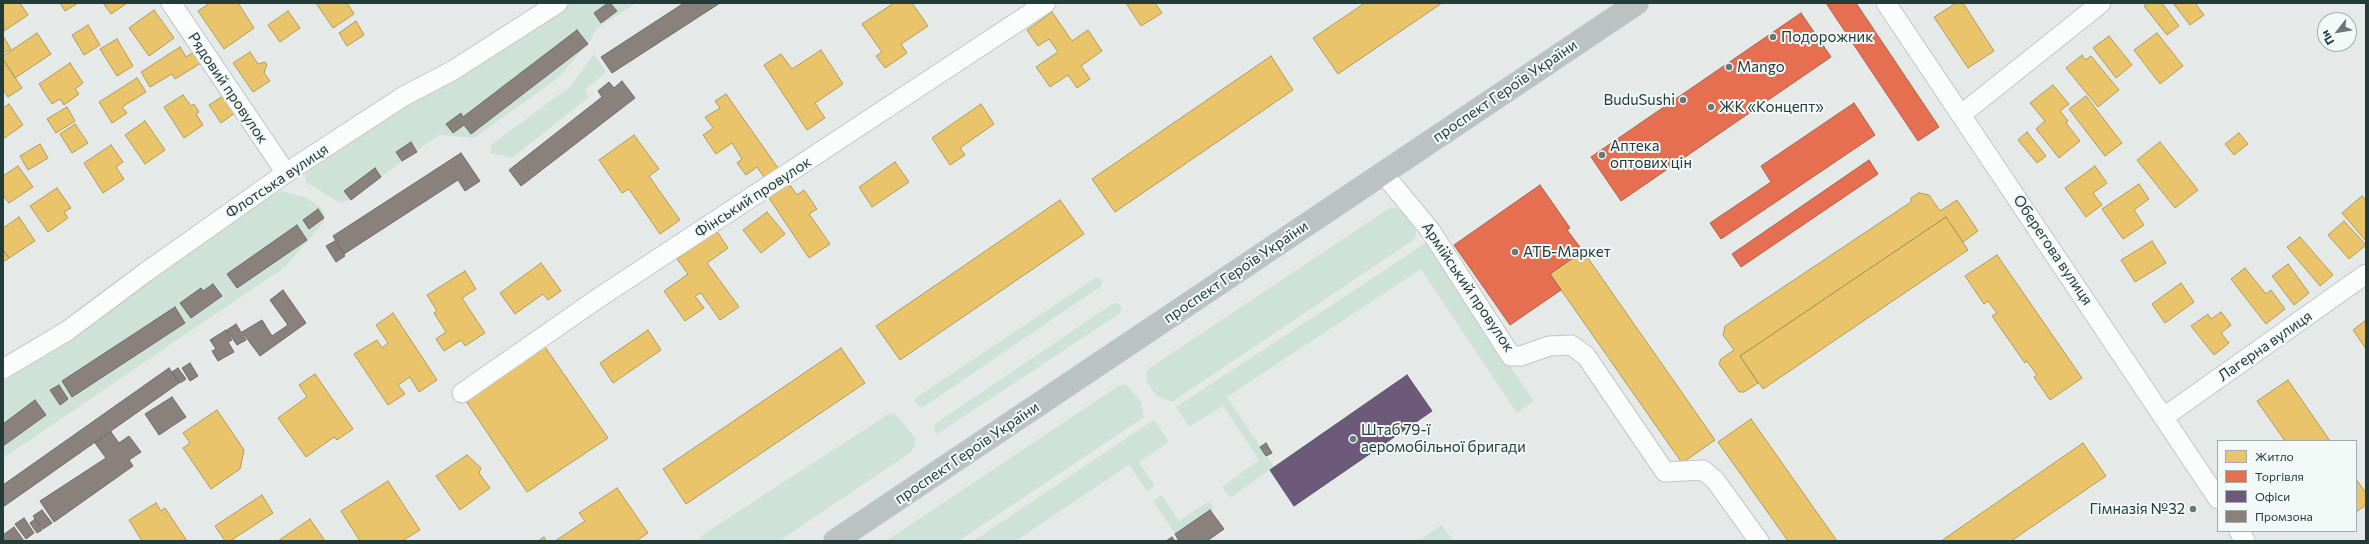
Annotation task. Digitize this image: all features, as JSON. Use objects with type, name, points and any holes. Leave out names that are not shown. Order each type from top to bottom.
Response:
[{"type":"highway","name":"проспект Героїв України","points":[[835,541],[1637,3]]},
{"type":"street","name":"Рядовий провулок","points":[[171,3],[286,173]]},
{"type":"street","name":"Флотська вулиця","points":[[3,369],[67,331],[146,272],[286,173],[404,96],[452,71],[558,3]]},
{"type":"street","name":"Фінський провулок","points":[[462,393],[604,295],[1046,3]]},
{"type":"street","name":"Оберегова вулиця","points":[[1886,3],[1962,114],[2217,497]]},
{"type":"street","points":[[1962,114],[2101,3]]},
{"type":"street","name":"Армійський провулок","points":[[1383,173],[1430,230],[1511,356],[1521,356],[1549,346],[1571,345],[1586,356],[1664,472],[1703,470],[1719,485],[1759,541]]},
{"type":"street","name":"Лагерна вулиця","points":[[2164,417],[2366,274]]},
{"type":"street","points":[[2240,532],[2246,541]]},
{"type":"green space","points":[[569,3],[636,3],[596,29],[591,40],[558,78],[474,138],[439,135],[347,201],[340,203],[306,182],[305,174],[309,167]]},
{"type":"green space","points":[[594,54],[606,72],[585,90],[589,97],[512,158],[490,153],[492,144],[571,86]]},
{"type":"green space","points":[[281,191],[305,197],[321,208],[324,214],[324,222],[285,267],[3,458],[3,382],[99,320],[149,281],[269,196]]},
{"type":"green space","points":[[1391,207],[1401,209],[1416,230],[1416,236],[1413,240],[1172,402],[1157,396],[1147,382],[1146,375],[1148,369]]},
{"type":"green space","points":[[1426,243],[1534,401],[1517,413],[1421,269],[1227,397],[1274,467],[1230,498],[1222,487],[1259,460],[1223,406],[1189,427],[1176,407]]},
{"type":"green space","points":[[1095,278],[1100,278],[1103,282],[1100,287],[923,407],[916,404],[914,401],[917,397]]},
{"type":"green space","points":[[1118,303],[1122,308],[1120,313],[937,434],[934,429],[935,424],[1112,304]]},
{"type":"green space","points":[[1126,384],[1141,402],[1144,417],[958,541],[886,541],[1118,386]]},
{"type":"green space","points":[[895,413],[915,438],[915,445],[911,452],[779,541],[699,541],[702,535],[887,415]]},
{"type":"green space","points":[[1152,421],[1156,422],[1169,442],[1139,462],[1155,486],[1147,491],[1129,465],[1016,541],[973,541]]},
{"type":"green space","points":[[1162,495],[1179,521],[1209,501],[1214,509],[1175,534],[1153,501]]},
{"type":"green space","points":[[1442,525],[1453,541],[1418,541]]},
{"type":"building: Житло","points":[[3,3],[20,3],[28,15],[4,31]]},
{"type":"building: Житло","points":[[60,3],[78,3],[65,11]]},
{"type":"building: Житло","points":[[103,3],[127,3],[111,14]]},
{"type":"building: Житло","points":[[210,3],[238,3],[254,28],[224,49],[198,11]]},
{"type":"building: Житло","points":[[316,3],[347,3],[354,14],[333,28]]},
{"type":"building: Житло","points":[[894,3],[912,3],[928,26],[901,44],[907,53],[885,68],[876,56],[882,52],[862,24]]},
{"type":"building: Житло","points":[[1126,3],[1155,3],[1162,13],[1141,26]]},
{"type":"building: Житло","points":[[1365,3],[1442,3],[1338,74],[1313,38]]},
{"type":"building: Житло","points":[[1956,3],[1963,3],[1994,51],[1968,68],[1934,17]]},
{"type":"building: Житло","points":[[2148,3],[2162,3],[2179,26],[2167,35],[2144,6]]},
{"type":"building: Житло","points":[[2173,3],[2195,3],[2204,15],[2190,25]]},
{"type":"building: Житло","points":[[154,10],[174,38],[149,56],[129,28]]},
{"type":"building: Житло","points":[[288,11],[300,28],[280,42],[268,25]]},
{"type":"building: Житло","points":[[1052,12],[1072,41],[1088,30],[1102,51],[1081,66],[1090,79],[1077,88],[1068,75],[1050,87],[1036,67],[1058,52],[1049,39],[1038,46],[1027,30]]},
{"type":"building: Житло","points":[[356,21],[364,35],[347,46],[339,33]]},
{"type":"building: Житло","points":[[88,25],[100,45],[84,55],[72,35]]},
{"type":"building: Житло","points":[[37,33],[51,54],[15,78],[3,59],[3,56]]},
{"type":"building: Житло","points":[[2157,33],[2183,66],[2160,84],[2134,50]]},
{"type":"building: Житло","points":[[3,36],[11,49],[3,53]]},
{"type":"building: Житло","points":[[2109,36],[2132,65],[2116,78],[2093,48]]},
{"type":"building: Житло","points":[[117,39],[133,66],[117,76],[100,49]]},
{"type":"building: Житло","points":[[180,47],[186,57],[194,52],[201,63],[175,79],[172,74],[150,87],[141,72]]},
{"type":"building: Житло","points":[[821,50],[843,84],[815,103],[825,118],[807,130],[764,65],[781,54],[792,69]]},
{"type":"building: Житло","points":[[250,52],[258,64],[265,62],[267,64],[264,73],[270,81],[253,92],[233,63]]},
{"type":"building: Житло","points":[[2082,55],[2085,60],[2091,56],[2119,90],[2098,107],[2066,68]]},
{"type":"building: Житло","points":[[1271,56],[1293,90],[1115,212],[1092,179]]},
{"type":"building: Житло","points":[[3,59],[22,88],[8,97],[3,89]]},
{"type":"building: Житло","points":[[70,63],[83,83],[75,89],[79,94],[64,105],[60,99],[52,104],[39,84]]},
{"type":"building: Житло","points":[[137,78],[146,92],[122,107],[127,113],[112,123],[99,102]]},
{"type":"building: Житло","points":[[2053,85],[2069,104],[2060,111],[2068,121],[2066,123],[2080,141],[2059,158],[2036,129],[2045,121],[2030,103]]},
{"type":"building: Житло","points":[[726,94],[778,168],[764,177],[757,167],[746,175],[737,163],[742,159],[732,143],[716,154],[703,135],[713,128],[705,117],[720,108],[715,101]]},
{"type":"building: Житло","points":[[183,95],[191,106],[194,104],[199,112],[196,114],[203,125],[184,138],[164,107]]},
{"type":"building: Житло","points":[[225,95],[236,112],[221,123],[209,105]]},
{"type":"building: Житло","points":[[2086,96],[2122,143],[2105,156],[2069,109]]},
{"type":"building: Житло","points":[[9,104],[23,125],[3,139],[3,108]]},
{"type":"building: Житло","points":[[981,104],[994,124],[960,148],[965,155],[950,165],[932,138]]},
{"type":"building: Житло","points":[[67,107],[75,121],[56,133],[47,119]]},
{"type":"building: Житло","points":[[145,121],[165,150],[145,164],[125,135]]},
{"type":"building: Житло","points":[[75,124],[88,143],[72,153],[60,134]]},
{"type":"building: Житло","points":[[2027,132],[2046,156],[2037,163],[2018,140]]},
{"type":"building: Житло","points":[[2239,133],[2248,144],[2234,155],[2225,144]]},
{"type":"building: Житло","points":[[634,135],[659,169],[649,176],[680,220],[660,234],[629,189],[622,193],[599,160]]},
{"type":"building: Житло","points":[[2160,142],[2198,190],[2175,208],[2137,160]]},
{"type":"building: Житло","points":[[40,144],[48,158],[28,170],[20,156]]},
{"type":"building: Житло","points":[[111,145],[123,162],[116,167],[124,179],[103,193],[84,163]]},
{"type":"building: Житло","points":[[895,162],[909,182],[872,207],[859,187]]},
{"type":"building: Житло","points":[[18,166],[33,187],[9,203],[3,195],[3,176]]},
{"type":"building: Житло","points":[[2095,166],[2107,183],[2093,193],[2102,205],[2086,217],[2065,188]]},
{"type":"building: Житло","points":[[787,181],[797,195],[804,190],[817,209],[809,214],[830,244],[809,258],[767,195]]},
{"type":"building: Житло","points":[[2139,184],[2149,199],[2134,210],[2144,225],[2123,239],[2102,209]]},
{"type":"building: Житло","points":[[57,188],[71,208],[64,212],[68,218],[48,232],[30,206]]},
{"type":"building: Житло","points":[[1919,193],[1929,195],[1940,211],[1957,200],[1978,231],[1963,242],[1946,217],[1740,356],[1758,383],[1744,392],[1739,392],[1719,364],[1721,359],[1734,350],[1723,335],[1725,326],[1911,202],[1911,198]]},
{"type":"building: Житло","points":[[2362,196],[2366,201],[2366,241],[2342,213]]},
{"type":"building: Житло","points":[[1060,200],[1084,234],[900,360],[876,326]]},
{"type":"building: Житло","points":[[767,212],[785,234],[761,253],[743,230]]},
{"type":"building: Житло","points":[[19,217],[35,241],[9,258],[3,250],[3,228]]},
{"type":"building: Житло","points":[[1946,217],[1968,250],[1763,389],[1740,356]]},
{"type":"building: Житло","points":[[2344,221],[2366,245],[2349,259],[2328,235]]},
{"type":"building: Житло","points":[[716,230],[728,248],[707,263],[739,307],[720,320],[701,293],[695,296],[704,308],[685,321],[664,291],[688,274],[677,259]]},
{"type":"building: Житло","points":[[2300,237],[2333,275],[2320,286],[2287,247]]},
{"type":"building: Житло","points":[[2152,241],[2166,263],[2135,282],[2121,260]]},
{"type":"building: Житло","points":[[3,250],[9,258],[3,262]]},
{"type":"building: Житло","points":[[1583,251],[1715,440],[1682,463],[1550,274]]},
{"type":"building: Житло","points":[[1997,255],[2082,378],[2050,400],[2034,377],[2037,375],[2027,361],[2025,363],[1992,316],[1997,313],[1988,301],[1984,304],[1965,276]]},
{"type":"building: Житло","points":[[541,263],[561,291],[548,300],[543,294],[515,314],[500,293]]},
{"type":"building: Житло","points":[[2288,264],[2309,293],[2294,305],[2272,276]]},
{"type":"building: Житло","points":[[2245,268],[2266,294],[2271,290],[2285,309],[2266,324],[2231,279]]},
{"type":"building: Житло","points":[[465,271],[476,289],[462,298],[485,333],[465,346],[461,340],[444,351],[436,339],[446,332],[434,313],[437,311],[427,295]]},
{"type":"building: Житло","points":[[2181,283],[2194,302],[2165,323],[2152,304]]},
{"type":"building: Житло","points":[[2221,312],[2231,325],[2221,333],[2229,343],[2214,355],[2191,326],[2208,314],[2211,319]]},
{"type":"building: Житло","points":[[393,313],[437,380],[419,392],[410,377],[398,385],[405,394],[388,405],[354,354],[377,340],[382,348],[388,343],[376,325]]},
{"type":"building: Житло","points":[[2366,320],[2366,349],[2353,330]]},
{"type":"building: Житло","points":[[648,330],[661,350],[613,383],[600,363]]},
{"type":"building: Житло","points":[[543,344],[608,438],[527,492],[464,398]]},
{"type":"building: Житло","points":[[841,348],[865,383],[686,504],[663,469]]},
{"type":"building: Житло","points":[[315,374],[353,429],[337,440],[334,437],[306,457],[278,418],[307,397],[299,385]]},
{"type":"building: Житло","points":[[2288,380],[2329,440],[2284,440],[2257,401]]},
{"type":"building: Житло","points":[[217,410],[244,450],[240,469],[211,489],[183,448],[190,443],[183,433]]},
{"type":"building: Житло","points":[[1751,419],[1837,541],[1788,541],[1718,442]]},
{"type":"building: Житло","points":[[2083,443],[2106,476],[2011,541],[1941,541]]},
{"type":"building: Житло","points":[[467,455],[481,468],[479,473],[490,488],[460,510],[436,476]]},
{"type":"building: Житло","points":[[2357,480],[2366,493],[2366,505],[2357,511]]},
{"type":"building: Житло","points":[[388,481],[420,530],[402,541],[360,541],[341,511]]},
{"type":"building: Житло","points":[[617,488],[648,533],[636,541],[555,541],[585,521],[579,513]]},
{"type":"building: Житло","points":[[262,495],[273,513],[230,541],[225,541],[215,526]]},
{"type":"building: Житло","points":[[156,503],[161,511],[165,508],[187,541],[142,541],[129,520]]},
{"type":"building: Житло","points":[[310,519],[325,541],[278,541]]},
{"type":"building: Житло","points":[[544,537],[546,541],[538,541]]},
{"type":"building: Торгівля","points":[[1826,3],[1856,3],[1939,127],[1918,141]]},
{"type":"building: Торгівля","name":"ЖК «Концепт»","points":[[1801,13],[1831,57],[1621,201],[1591,157]]},
{"type":"building: Торгівля","points":[[1854,103],[1875,135],[1721,239],[1710,223],[1771,182],[1761,166]]},
{"type":"building: Торгівля","points":[[1869,160],[1878,174],[1741,267],[1732,254]]},
{"type":"building: Торгівля","points":[[1540,185],[1570,228],[1567,230],[1583,251],[1550,274],[1561,290],[1510,325],[1454,245]]},
{"type":"building: Офіси","name":"Штаб 79-ї аеромобільної бригади","points":[[1407,375],[1432,411],[1294,506],[1270,470]]},
{"type":"building: Промзона","points":[[610,3],[617,11],[601,23],[594,13]]},
{"type":"building: Промзона","points":[[684,3],[720,3],[612,73],[601,57]]},
{"type":"building: Промзона","points":[[577,30],[588,44],[471,134],[464,125],[453,133],[446,124],[461,113],[463,117]]},
{"type":"building: Промзона","points":[[622,81],[635,98],[521,186],[509,170],[602,97],[598,91],[609,82],[614,88]]},
{"type":"building: Промзона","points":[[411,142],[417,152],[402,161],[396,152]]},
{"type":"building: Промзона","points":[[461,153],[480,181],[465,191],[458,180],[344,254],[333,236]]},
{"type":"building: Промзона","points":[[375,168],[381,177],[351,200],[344,191]]},
{"type":"building: Промзона","points":[[318,209],[324,218],[309,229],[303,220]]},
{"type":"building: Промзона","points":[[297,225],[307,240],[237,288],[227,274]]},
{"type":"building: Промзона","points":[[335,241],[345,256],[336,262],[326,246]]},
{"type":"building: Промзона","points":[[213,284],[222,296],[191,318],[180,303],[201,288],[203,291]]},
{"type":"building: Промзона","points":[[283,290],[306,323],[260,356],[242,332],[262,320],[272,336],[288,325],[270,300]]},
{"type":"building: Промзона","points":[[175,307],[185,323],[72,397],[62,381]]},
{"type":"building: Промзона","points":[[236,324],[246,340],[237,345],[227,330]]},
{"type":"building: Промзона","points":[[226,330],[232,340],[228,342],[234,352],[218,361],[212,351],[216,349],[210,340]]},
{"type":"building: Промзона","points":[[190,363],[198,376],[190,381],[182,368]]},
{"type":"building: Промзона","points":[[169,368],[179,383],[3,507],[3,485]]},
{"type":"building: Промзона","points":[[178,368],[186,379],[180,383],[172,372]]},
{"type":"building: Промзона","points":[[59,385],[68,399],[60,405],[50,390]]},
{"type":"building: Промзона","points":[[172,397],[186,417],[159,435],[145,414]]},
{"type":"building: Промзона","points":[[35,400],[46,415],[3,446],[3,424]]},
{"type":"building: Промзона","points":[[111,432],[119,443],[129,436],[141,452],[129,460],[133,466],[54,522],[40,501],[106,458],[95,443]]},
{"type":"building: Промзона","points":[[1266,443],[1272,453],[1266,456],[1260,447]]},
{"type":"building: Промзона","points":[[42,510],[52,523],[43,529],[33,516]]},
{"type":"building: Промзона","points":[[1210,510],[1224,529],[1207,541],[1179,541],[1175,534]]},
{"type":"building: Промзона","points":[[24,518],[34,533],[26,539],[15,524]]},
{"type":"building: Промзона","points":[[35,519],[42,530],[37,533],[30,523]]},
{"type":"building: Промзона","points":[[14,527],[24,541],[3,541],[3,535]]},
{"type":"building: Промзона","points":[[1172,537],[1175,541],[1166,541]]},
{"type":"place","name":"Подорожник","points":[[1773,37]]},
{"type":"place","name":"Mango","points":[[1729,67]]},
{"type":"place","name":"BuduSushi","points":[[1683,100]]},
{"type":"place","name":"ЖК «Концепт»","points":[[1711,107]]},
{"type":"place","name":"Аптека оптових цін","points":[[1602,155]]},
{"type":"place","name":"АТБ-Маркет","points":[[1515,252]]},
{"type":"place","name":"Штаб 79-ї аеромобільної бригади","points":[[1353,439]]},
{"type":"place","name":"Гімназія №32","points":[[2193,509]]}]
